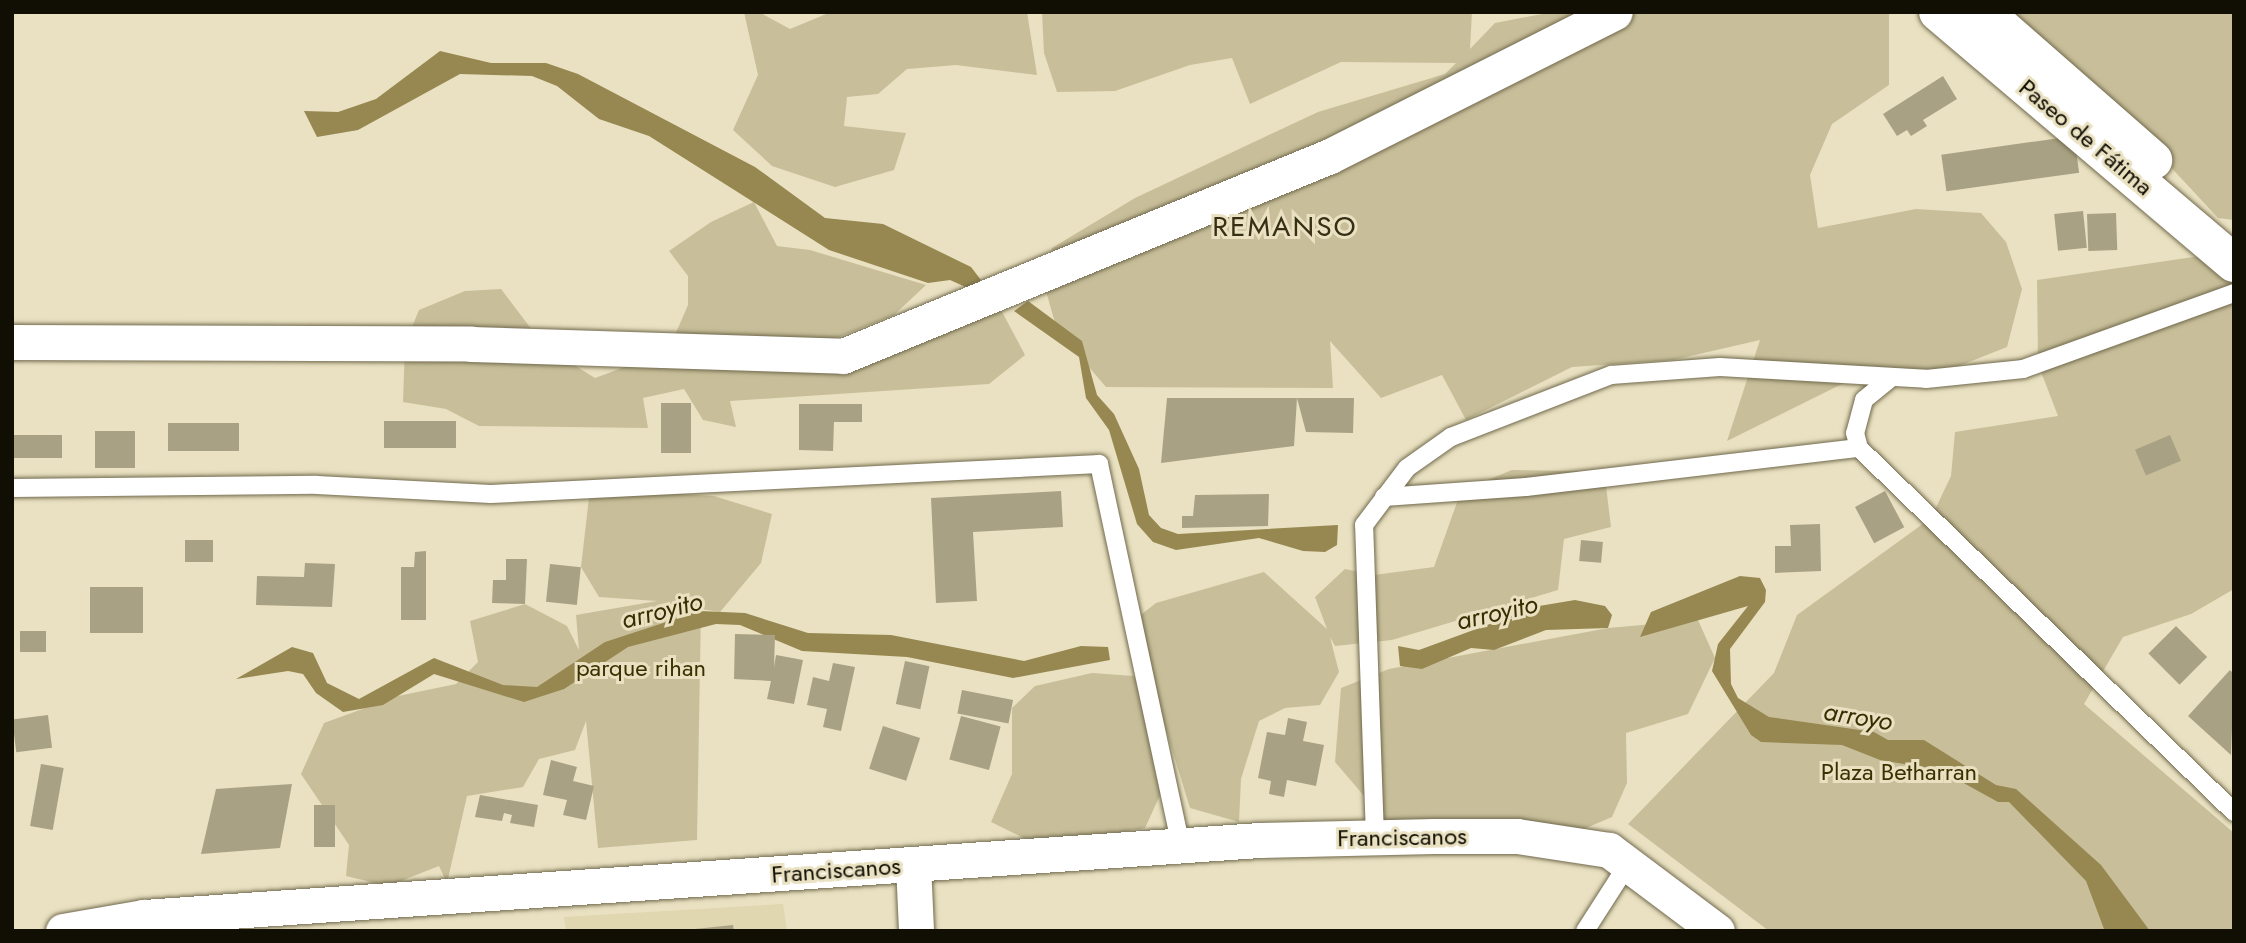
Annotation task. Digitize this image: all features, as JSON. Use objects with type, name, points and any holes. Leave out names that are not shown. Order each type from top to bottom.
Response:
[{"type":"street","points":[[12,342],[471,344],[843,356],[1330,156],[1615,12]]},
{"type":"street","name":"Paseo de Fátima","points":[[1938,12],[2234,262]]},
{"type":"street","name":"Paseo de Fátima","points":[[1984,12],[2234,231]]},
{"type":"street","name":"Franciscanos","points":[[63,931],[913,864],[1181,846],[1375,837],[1517,836],[1618,857]]},
{"type":"street","points":[[1618,857],[1717,931]]},
{"type":"street","points":[[913,864],[916,931]]},
{"type":"lane","points":[[1375,837],[1364,525],[1407,468],[1451,437],[1611,375],[1720,367],[1926,379],[2023,369],[2234,293]]},
{"type":"lane","points":[[1892,377],[1864,400],[1855,433],[1859,449],[2234,812]]},
{"type":"lane","points":[[1384,497],[1527,487],[1859,449]]},
{"type":"lane","points":[[12,488],[317,485],[491,494],[1099,464],[1181,846]]},
{"type":"lane","points":[[1585,931],[1618,857]]},
{"type":"shaded area","points":[[440,51],[491,63],[546,63],[578,74],[755,167],[825,218],[883,224],[971,267],[981,280],[970,289],[950,280],[928,283],[829,250],[649,136],[599,119],[557,86],[532,76],[460,74],[358,130],[317,137],[304,111],[338,112],[376,99]]},
{"type":"shaded area","points":[[1028,301],[1082,341],[1097,395],[1114,414],[1139,469],[1149,515],[1161,528],[1178,534],[1338,525],[1337,545],[1325,552],[1303,551],[1259,538],[1176,550],[1153,542],[1137,524],[1109,430],[1086,398],[1079,357],[1014,311]]},
{"type":"shaded area","points":[[1740,576],[1760,578],[1766,590],[1765,602],[1730,649],[1731,684],[1738,698],[1769,717],[1874,732],[1888,740],[1924,740],[1996,785],[2016,789],[2101,865],[2150,931],[2104,929],[2086,881],[2009,802],[1998,802],[1940,770],[1880,760],[1842,745],[1761,742],[1751,735],[1712,671],[1718,644],[1748,606],[1640,637],[1651,612]]},
{"type":"shaded area","points":[[1575,600],[1605,606],[1612,615],[1608,628],[1546,630],[1494,650],[1471,648],[1422,669],[1400,666],[1398,646],[1419,650],[1539,606]]},
{"type":"shaded area","points":[[700,611],[745,613],[808,633],[891,635],[1024,661],[1081,646],[1108,647],[1110,660],[1013,678],[907,657],[802,651],[740,625],[716,624],[628,647],[564,689],[524,702],[434,674],[383,705],[343,712],[316,693],[303,674],[288,671],[236,679],[292,647],[313,653],[327,683],[359,699],[434,658],[503,685],[537,687],[605,642]]},
{"type":"shaded area","points":[[783,904],[787,931],[566,931],[564,917]]},
{"type":"green space","points":[[744,12],[759,12],[790,29],[831,12],[1027,12],[1037,75],[956,65],[907,69],[878,94],[847,97],[844,126],[906,133],[894,170],[835,187],[772,166],[733,130],[758,75]]},
{"type":"green space","points":[[1042,12],[1472,12],[1470,49],[1495,23],[1553,12],[1889,12],[1889,85],[1832,124],[1810,175],[1818,228],[1916,209],[1981,213],[2006,242],[2022,289],[2007,347],[1926,379],[1848,381],[1727,441],[1760,340],[1673,360],[1572,367],[1466,420],[1442,375],[1381,398],[1330,341],[1333,388],[1106,387],[1057,330],[1046,291],[1052,248],[1135,198],[1318,112],[1445,74],[1456,63],[1341,62],[1250,104],[1232,58],[1190,65],[1115,91],[1057,92],[1044,53]]},
{"type":"green space","points":[[2014,12],[2234,12],[2234,220],[2218,218],[2113,105],[2032,44]]},
{"type":"green space","points":[[754,202],[777,246],[810,250],[926,285],[894,315],[821,344],[1000,308],[1025,355],[989,384],[730,401],[736,427],[703,420],[684,389],[643,398],[648,428],[479,426],[446,409],[403,402],[405,344],[419,310],[465,291],[501,289],[545,347],[595,378],[668,351],[688,305],[688,276],[669,251],[711,222]]},
{"type":"green space","name":"Plaza Betharran","points":[[2200,256],[2234,284],[2234,589],[2191,614],[2123,637],[2084,704],[2234,833],[2234,931],[1769,931],[1628,824],[1774,673],[1797,615],[1931,518],[1951,476],[1955,432],[2058,416],[2038,364],[2037,280]]},
{"type":"green space","points":[[1512,470],[1579,471],[1606,486],[1611,527],[1564,539],[1558,590],[1392,640],[1335,646],[1330,637],[1339,672],[1320,705],[1285,708],[1259,721],[1241,779],[1239,822],[1190,808],[1133,621],[1156,603],[1264,572],[1327,629],[1315,597],[1345,569],[1374,575],[1434,567],[1461,491]]},
{"type":"green space","name":"parque rihan","points":[[590,489],[714,496],[772,514],[761,563],[720,612],[701,609],[697,840],[598,848],[586,721],[575,750],[539,759],[523,787],[467,796],[447,883],[439,866],[388,886],[346,876],[349,845],[301,774],[324,723],[398,696],[456,684],[478,662],[470,621],[525,604],[567,626],[579,650],[576,615],[657,601],[599,597],[581,567]]},
{"type":"green space","points":[[1698,620],[1715,658],[1688,714],[1626,733],[1627,783],[1612,817],[1572,834],[1389,825],[1335,762],[1341,688],[1389,669],[1608,628]]},
{"type":"green space","points":[[1092,673],[1134,676],[1156,727],[1167,780],[1145,828],[1040,846],[991,822],[1012,774],[1012,708],[1035,686]]},
{"type":"building","points":[[1943,76],[1957,99],[1923,120],[1927,126],[1911,136],[1907,130],[1897,136],[1883,114]]},
{"type":"building","points":[[2074,136],[2079,173],[1946,191],[1941,155]]},
{"type":"building","points":[[2083,211],[2087,248],[2058,251],[2054,214]]},
{"type":"building","points":[[2116,213],[2117,250],[2088,251],[2087,214]]},
{"type":"building","points":[[1167,398],[1297,398],[1294,446],[1161,463]]},
{"type":"building","points":[[1297,398],[1354,398],[1353,433],[1306,432]]},
{"type":"building","points":[[661,403],[691,403],[691,453],[661,453]]},
{"type":"building","points":[[799,404],[862,404],[862,422],[834,422],[833,451],[799,450]]},
{"type":"building","points":[[384,421],[456,421],[456,448],[384,448]]},
{"type":"building","points":[[168,423],[239,423],[239,451],[168,451]]},
{"type":"building","points":[[95,431],[135,431],[135,468],[95,468]]},
{"type":"building","points":[[12,435],[62,435],[62,458],[12,458]]},
{"type":"building","points":[[2170,435],[2181,461],[2146,476],[2135,450]]},
{"type":"building","points":[[1061,491],[1063,527],[973,532],[977,601],[936,603],[931,498]]},
{"type":"building","points":[[1885,491],[1904,527],[1874,543],[1855,507]]},
{"type":"building","points":[[1269,494],[1268,526],[1182,528],[1182,516],[1193,516],[1195,495]]},
{"type":"building","points":[[1820,524],[1821,571],[1775,573],[1775,546],[1791,546],[1790,525]]},
{"type":"building","points":[[185,540],[213,540],[213,562],[185,562]]},
{"type":"building","points":[[1581,540],[1603,542],[1601,563],[1579,561]]},
{"type":"building","points":[[426,551],[426,620],[401,620],[401,567],[414,567],[415,552]]},
{"type":"building","points":[[506,559],[527,559],[525,604],[492,603],[493,580],[506,580]]},
{"type":"building","points":[[305,563],[335,564],[332,607],[256,605],[257,576],[304,577]]},
{"type":"building","points":[[550,564],[581,567],[577,605],[546,602]]},
{"type":"building","points":[[90,587],[143,587],[143,633],[90,633]]},
{"type":"building","points":[[2176,626],[2207,657],[2180,685],[2148,654]]},
{"type":"building","points":[[20,631],[46,631],[46,652],[20,652]]},
{"type":"building","points":[[735,634],[775,635],[774,667],[776,655],[803,660],[794,704],[767,699],[771,681],[734,679]]},
{"type":"building","points":[[905,661],[929,666],[920,709],[896,704]]},
{"type":"building","points":[[833,663],[855,667],[841,731],[823,727],[827,709],[807,705],[813,677],[829,681]]},
{"type":"building","points":[[2230,670],[2234,674],[2231,755],[2188,716]]},
{"type":"building","points":[[962,690],[1013,700],[1008,723],[957,714]]},
{"type":"building","points":[[48,715],[52,748],[16,752],[12,719]]},
{"type":"building","points":[[961,716],[1001,727],[989,770],[949,759]]},
{"type":"building","points":[[1288,718],[1307,722],[1303,741],[1324,745],[1316,786],[1287,780],[1284,797],[1269,794],[1271,781],[1258,778],[1267,732],[1285,735]]},
{"type":"building","points":[[883,726],[920,738],[906,781],[869,769]]},
{"type":"building","points":[[551,760],[577,767],[573,781],[594,786],[586,820],[563,815],[567,800],[543,795]]},
{"type":"building","points":[[41,764],[64,768],[53,830],[30,826]]},
{"type":"building","points":[[292,784],[280,848],[201,854],[216,789]]},
{"type":"building","points":[[480,795],[538,805],[534,827],[510,823],[512,815],[504,813],[502,821],[475,817]]},
{"type":"building","points":[[314,805],[335,805],[335,847],[314,847]]},
{"type":"building","points":[[733,925],[734,931],[695,931],[695,929]]},
{"type":"district","name":"REMANSO","points":[[1285,227]]},
{"type":"water label","name":"arroyito","points":[[662,611]]},
{"type":"water label","name":"arroyito","points":[[1497,613]]},
{"type":"water label","name":"arroyo","points":[[1858,717]]}]
